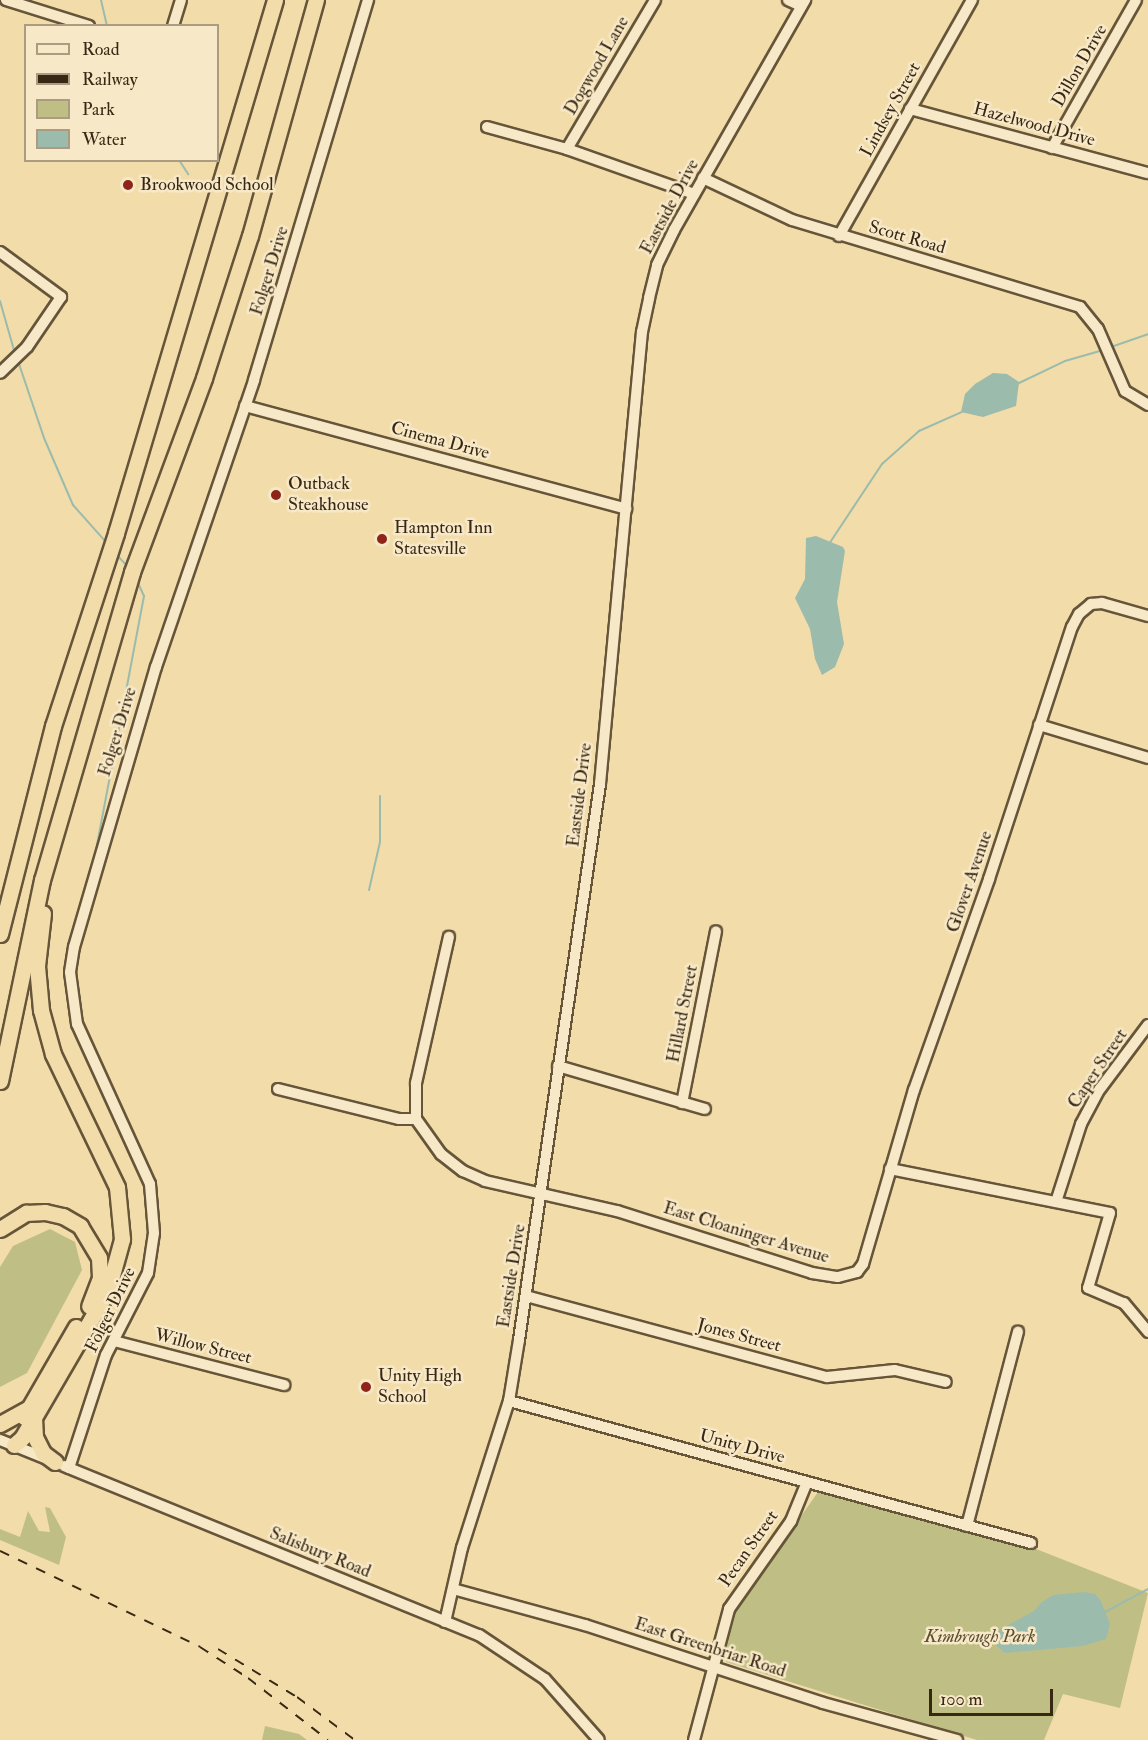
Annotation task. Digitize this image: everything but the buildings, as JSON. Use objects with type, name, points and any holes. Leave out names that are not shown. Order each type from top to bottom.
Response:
[{"type":"highway","points":[[1,933],[53,726],[116,533],[275,0]]},
{"type":"highway","points":[[0,1081],[42,880],[132,572],[204,378],[247,247],[316,0]]},
{"type":"highway","points":[[7,1442],[31,1414],[108,1290],[122,1239],[117,1187],[52,1054],[41,1010],[37,966],[44,906],[97,693]]},
{"type":"highway","points":[[0,1229],[26,1213],[45,1212],[63,1216],[80,1226],[99,1258],[100,1278],[93,1298],[31,1414],[35,1437],[43,1453],[62,1465]]},
{"type":"highway","points":[[0,1424],[31,1414]]},
{"type":"street","points":[[6,0],[83,24]]},
{"type":"street","points":[[173,24],[182,0]]},
{"type":"street","name":"Folger Drive","points":[[62,1465],[114,1341],[148,1273],[153,1252],[153,1204],[143,1165],[92,1063],[77,1024],[71,964],[83,910],[156,667],[245,406],[368,0]]},
{"type":"street","name":"Dogwood Lane","points":[[567,149],[655,0]]},
{"type":"street","points":[[788,0],[803,3]]},
{"type":"street","name":"Lindsey Street","points":[[839,236],[972,0]]},
{"type":"street","name":"Dillon Drive","points":[[1052,148],[1136,0]]},
{"type":"street","name":"Eastside Drive","points":[[445,1622],[509,1401],[542,1193],[558,1066],[600,784],[649,298],[665,247],[803,3]]},
{"type":"street","name":"Hazelwood Drive","points":[[910,109],[1148,173]]},
{"type":"street","points":[[488,126],[567,149],[694,194]]},
{"type":"street","name":"Scott Road","points":[[703,178],[747,201],[839,236],[1066,301],[1090,316],[1125,391],[1148,405]]},
{"type":"street","points":[[0,252],[61,297],[27,346],[0,373]]},
{"type":"street","name":"Cinema Drive","points":[[245,406],[626,509]]},
{"type":"street","name":"Glover Avenue","points":[[890,1169],[914,1090],[1072,627],[1085,608],[1102,603],[1148,616]]},
{"type":"street","points":[[1040,725],[1148,758]]},
{"type":"street","name":"Hillard Street","points":[[682,1103],[716,931]]},
{"type":"street","points":[[278,1089],[399,1119],[416,1119],[416,1083],[449,936]]},
{"type":"street","name":"Caper Street","points":[[1056,1202],[1081,1124],[1100,1089],[1148,1025]]},
{"type":"street","points":[[558,1066],[705,1109]]},
{"type":"street","name":"East Cloaninger Avenue","points":[[416,1119],[427,1139],[463,1171],[485,1181],[542,1193],[670,1226],[812,1273],[848,1277],[863,1264],[890,1169]]},
{"type":"street","points":[[890,1169],[1110,1213],[1088,1288],[1124,1303],[1148,1332]]},
{"type":"street","name":"Jones Street","points":[[526,1296],[827,1377],[895,1370],[946,1382]]},
{"type":"street","points":[[967,1526],[1018,1332]]},
{"type":"street","name":"Willow Street","points":[[114,1341],[284,1385]]},
{"type":"street","name":"Unity Drive","points":[[509,1401],[1031,1543]]},
{"type":"street","name":"Salisbury Road","points":[[7,1442],[479,1635],[545,1679],[599,1740]]},
{"type":"street","name":"Pecan Street","points":[[694,1740],[735,1596],[791,1521],[807,1482]]},
{"type":"street","name":"East Greenbriar Road","points":[[453,1589],[714,1665],[823,1703],[957,1740]]},
{"type":"green space","points":[[50,1229],[75,1242],[82,1270],[27,1373],[0,1387],[0,1267],[13,1246]]},
{"type":"green space","name":"Kimbrough Park","points":[[818,1492],[1031,1547],[1148,1593],[1120,1708],[1063,1694],[1044,1740],[977,1740],[726,1662],[725,1648],[736,1609]]},
{"type":"green space","points":[[45,1507],[50,1508],[66,1537],[59,1565],[0,1540],[0,1529],[20,1537],[28,1511],[39,1531],[50,1532]]},
{"type":"green space","points":[[265,1726],[299,1734],[307,1740],[262,1740]]},
{"type":"water","points":[[993,373],[1007,374],[1019,382],[1016,406],[983,417],[961,412],[965,394],[975,384]]},
{"type":"water","points":[[816,536],[843,547],[845,551],[837,602],[844,644],[835,667],[822,675],[815,659],[810,629],[795,598],[805,579],[806,538]]},
{"type":"water","points":[[1084,1592],[1095,1594],[1101,1601],[1110,1624],[1106,1639],[1083,1646],[1005,1653],[997,1646],[999,1630],[1034,1611],[1053,1595]]},
{"type":"waterway","points":[[101,0],[107,24]]},
{"type":"waterway","points":[[180,162],[188,174]]},
{"type":"waterway","points":[[0,301],[14,350]]},
{"type":"waterway","points":[[1111,347],[1148,334]]},
{"type":"waterway","points":[[1017,384],[1065,361],[1103,350]]},
{"type":"waterway","points":[[19,364],[44,438],[73,505],[106,542]]},
{"type":"waterway","points":[[829,544],[882,464],[919,431],[964,411]]},
{"type":"waterway","points":[[115,553],[128,567]]},
{"type":"waterway","points":[[93,866],[144,596],[136,579]]},
{"type":"waterway","points":[[369,890],[380,842],[380,796]]},
{"type":"waterway","points":[[1105,1612],[1148,1589]]},
{"type":"railway","points":[[0,1551],[200,1647],[248,1678],[328,1740]]},
{"type":"railway","points":[[218,1649],[297,1697],[355,1740]]},
{"type":"place","name":"Brookwood School","points":[[128,185]]},
{"type":"place","name":"Outback Steakhouse","points":[[276,495]]},
{"type":"place","name":"Hampton Inn Statesville","points":[[382,539]]},
{"type":"place","name":"Unity High School","points":[[366,1387]]}]
